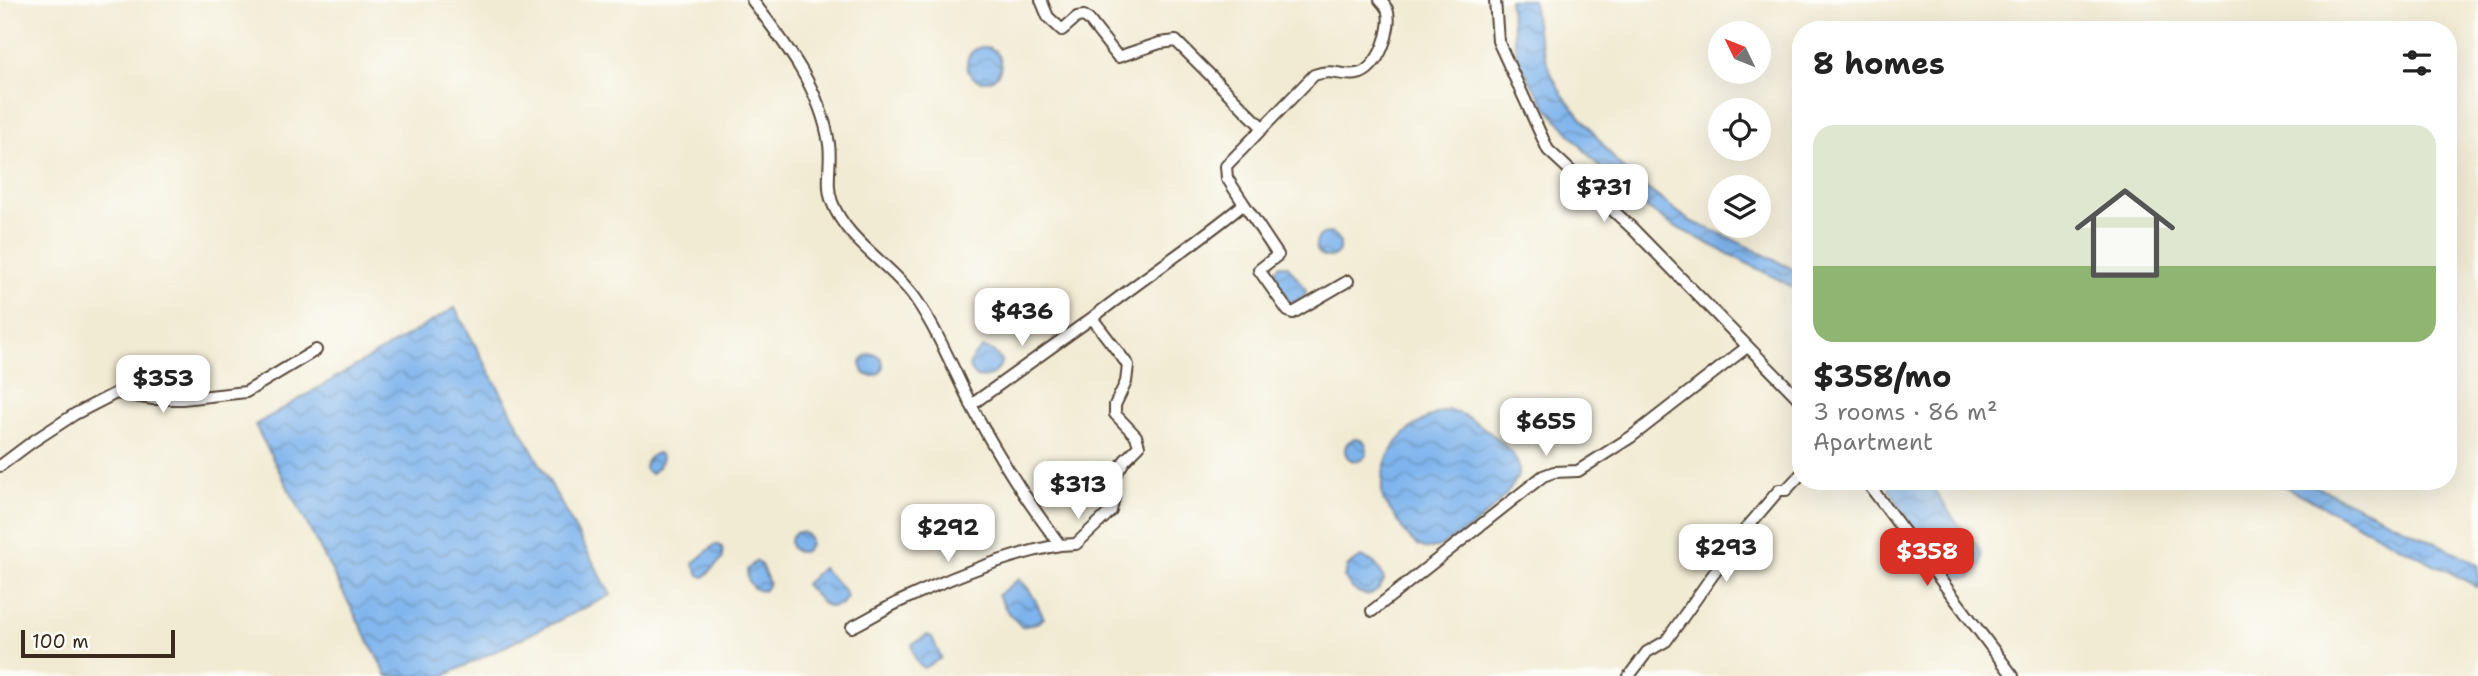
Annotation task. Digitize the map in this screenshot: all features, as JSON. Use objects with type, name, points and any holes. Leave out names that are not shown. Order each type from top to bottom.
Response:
[{"type":"street","points":[[752,0],[786,43],[805,76],[821,114],[829,145],[829,186],[832,202],[849,229],[913,295],[930,321],[971,405],[1029,503],[1060,545]]},
{"type":"street","points":[[1041,0],[1048,17],[1062,30],[1077,17],[1084,16],[1118,57],[1160,43],[1176,41],[1263,128]]},
{"type":"street","points":[[1348,281],[1293,313],[1288,311],[1259,270],[1278,255],[1227,178],[1226,166],[1314,75],[1327,70],[1358,74],[1373,66],[1386,37],[1388,25],[1388,11],[1380,0]]},
{"type":"street","points":[[1495,0],[1498,41],[1548,150],[1633,229],[1792,392]]},
{"type":"street","points":[[971,405],[1202,238],[1244,204]]},
{"type":"street","points":[[852,627],[903,599],[955,578],[1038,549],[1076,544],[1111,511],[1114,497],[1111,482],[1125,460],[1139,446],[1136,436],[1115,414],[1115,405],[1126,382],[1128,365],[1092,318]]},
{"type":"street","points":[[1372,611],[1543,476],[1554,472],[1578,471],[1631,436],[1747,346]]},
{"type":"street","points":[[0,466],[32,442],[116,393],[182,399],[246,392],[316,349]]},
{"type":"street","points":[[1629,676],[1647,652],[1666,641],[1744,531],[1779,490],[1786,490],[1792,484]]},
{"type":"street","points":[[1873,490],[2013,676]]},
{"type":"water","points":[[1509,0],[1533,0],[1537,31],[1551,73],[1562,94],[1629,175],[1690,221],[1708,228],[1708,238],[1730,238],[1792,269],[1792,286],[1668,223],[1615,185],[1548,109],[1517,56]]},
{"type":"water","points":[[984,47],[996,52],[1001,64],[996,76],[984,81],[972,76],[967,64],[972,52]]},
{"type":"water","points":[[1328,233],[1337,236],[1340,245],[1337,254],[1328,257],[1319,254],[1316,245],[1319,236]]},
{"type":"water","points":[[1280,265],[1287,265],[1306,289],[1305,296],[1290,302],[1272,275]]},
{"type":"water","points":[[455,308],[611,595],[444,676],[387,676],[255,425]]},
{"type":"water","points":[[982,348],[993,351],[1002,361],[992,375],[981,378],[976,377],[969,366]]},
{"type":"water","points":[[872,354],[880,357],[883,365],[880,373],[872,376],[864,373],[861,365],[864,357]]},
{"type":"water","points":[[1448,410],[1472,420],[1498,439],[1513,456],[1519,470],[1508,492],[1481,520],[1449,541],[1436,547],[1425,548],[1410,539],[1386,504],[1382,496],[1384,467],[1389,455],[1404,435],[1425,420]]},
{"type":"water","points":[[1352,439],[1360,439],[1367,446],[1367,454],[1360,461],[1352,461],[1345,454],[1345,446]]},
{"type":"water","points":[[658,453],[662,457],[660,465],[651,474],[645,469],[646,463]]},
{"type":"water","points":[[1890,490],[1935,490],[1954,519],[1980,549],[1982,562],[1978,570],[1971,578],[1953,575],[1918,533]]},
{"type":"water","points":[[2291,490],[2324,490],[2459,554],[2478,565],[2478,587]]},
{"type":"water","points":[[800,532],[807,535],[810,542],[807,549],[800,552],[793,549],[790,542],[793,535]]},
{"type":"water","points":[[716,544],[722,547],[723,558],[704,577],[699,575],[693,563]]},
{"type":"water","points":[[1361,557],[1376,565],[1384,580],[1375,592],[1370,594],[1353,589],[1344,577],[1348,566]]},
{"type":"water","points":[[756,561],[761,565],[769,583],[765,590],[754,588],[748,578],[747,570]]},
{"type":"water","points":[[822,568],[843,589],[847,597],[842,604],[830,607],[823,604],[805,584]]},
{"type":"water","points":[[1019,579],[1030,592],[1044,618],[1022,627],[1007,611],[998,595]]},
{"type":"water","points":[[927,635],[932,637],[941,658],[924,668],[914,655],[912,644]]}]
